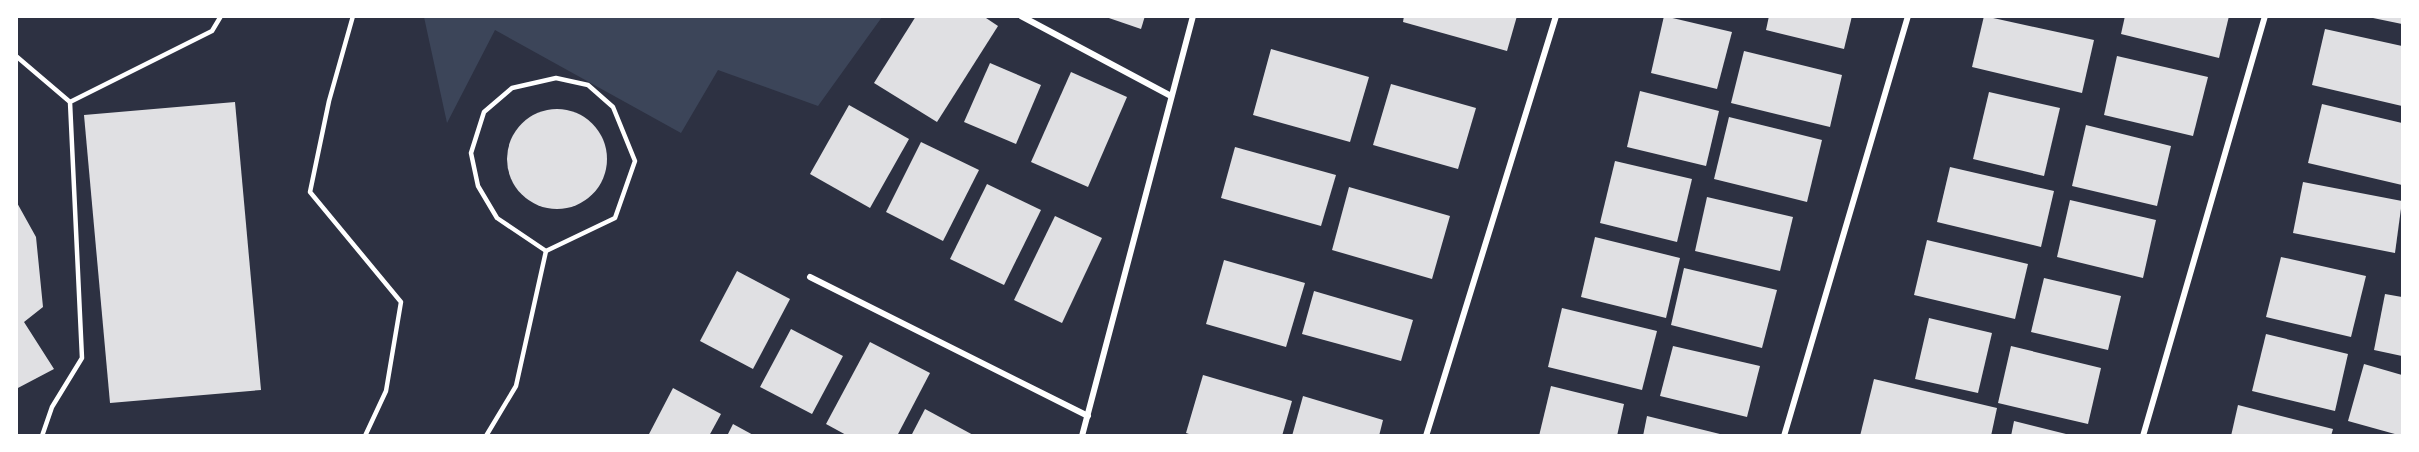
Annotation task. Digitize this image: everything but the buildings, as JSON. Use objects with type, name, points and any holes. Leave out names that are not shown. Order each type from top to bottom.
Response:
[{"type":"street","points":[[1021,16],[1171,96]]},
{"type":"street","points":[[1082,435],[1193,16]]},
{"type":"street","points":[[1426,435],[1556,16]]},
{"type":"street","points":[[1784,435],[1908,16]]},
{"type":"street","points":[[2143,435],[2265,16]]},
{"type":"street","points":[[810,277],[1088,416]]},
{"type":"lane","points":[[70,102],[212,31],[221,16]]},
{"type":"lane","points":[[353,16],[329,101],[310,192],[401,302],[386,391],[365,435]]},
{"type":"lane","points":[[16,56],[70,102],[82,358],[52,407],[42,435]]},
{"type":"lane","points":[[556,78],[588,85],[613,107],[635,161],[615,219],[546,251],[497,218],[478,186],[471,153],[484,112],[512,87],[556,78]]},
{"type":"lane","points":[[486,435],[516,386],[546,251]]},
{"type":"shaded area","points":[[424,16],[882,17],[818,106],[718,70],[681,133],[495,30],[447,123]]}]
